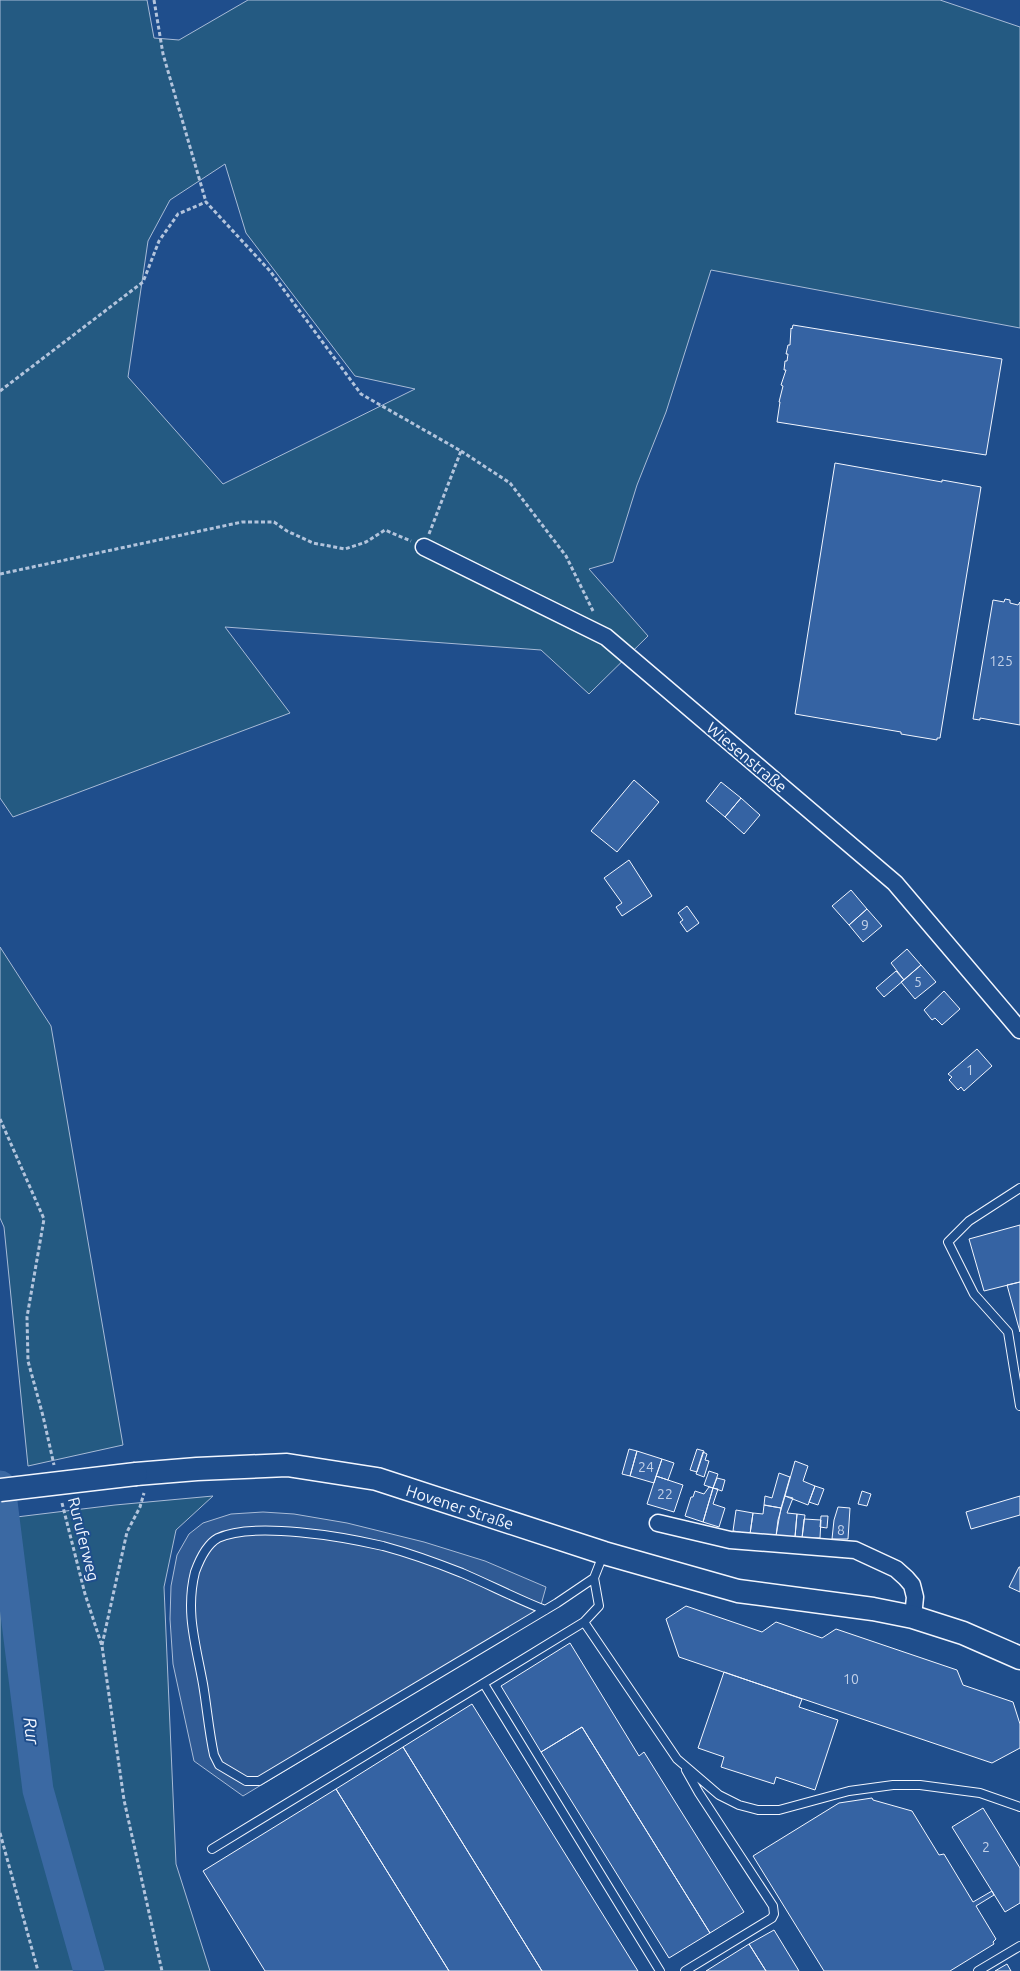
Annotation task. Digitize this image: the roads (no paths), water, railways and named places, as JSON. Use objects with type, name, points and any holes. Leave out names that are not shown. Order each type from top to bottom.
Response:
[{"type":"main road","name":"Hovener Straße","points":[[0,1490],[140,1484],[197,1469],[287,1465],[377,1479],[604,1553],[738,1591],[873,1609],[913,1617],[963,1633],[1020,1658]]},
{"type":"street","name":"Wiesenstraße","points":[[424,547],[606,637],[894,883],[1020,1030]]},
{"type":"street","points":[[658,1523],[730,1540],[855,1550],[896,1570],[906,1578],[912,1585],[915,1597],[913,1617]]},
{"type":"lane","points":[[1020,1188],[969,1221],[948,1242],[974,1294],[1008,1332],[1020,1406]]},
{"type":"lane","points":[[545,1610],[461,1573],[383,1546],[306,1533],[269,1530],[239,1533],[218,1539],[206,1550],[196,1571],[190,1602],[190,1622],[214,1755],[219,1765],[246,1781],[260,1780],[545,1610],[594,1578]]},
{"type":"lane","points":[[212,1849],[584,1622],[599,1606],[594,1578],[604,1553]]},
{"type":"lane","points":[[584,1622],[677,1759],[719,1795],[738,1805],[758,1810],[779,1810],[848,1791],[893,1785],[920,1785],[980,1794],[1020,1807]]},
{"type":"lane","points":[[484,1684],[660,1971]]},
{"type":"lane","points":[[684,1765],[699,1794],[773,1906],[774,1914],[772,1918],[685,1971]]},
{"type":"lane","points":[[978,1971],[1020,1946]]},
{"type":"waterway","name":"Rur","points":[[0,1486],[38,1790],[89,1971]]}]
